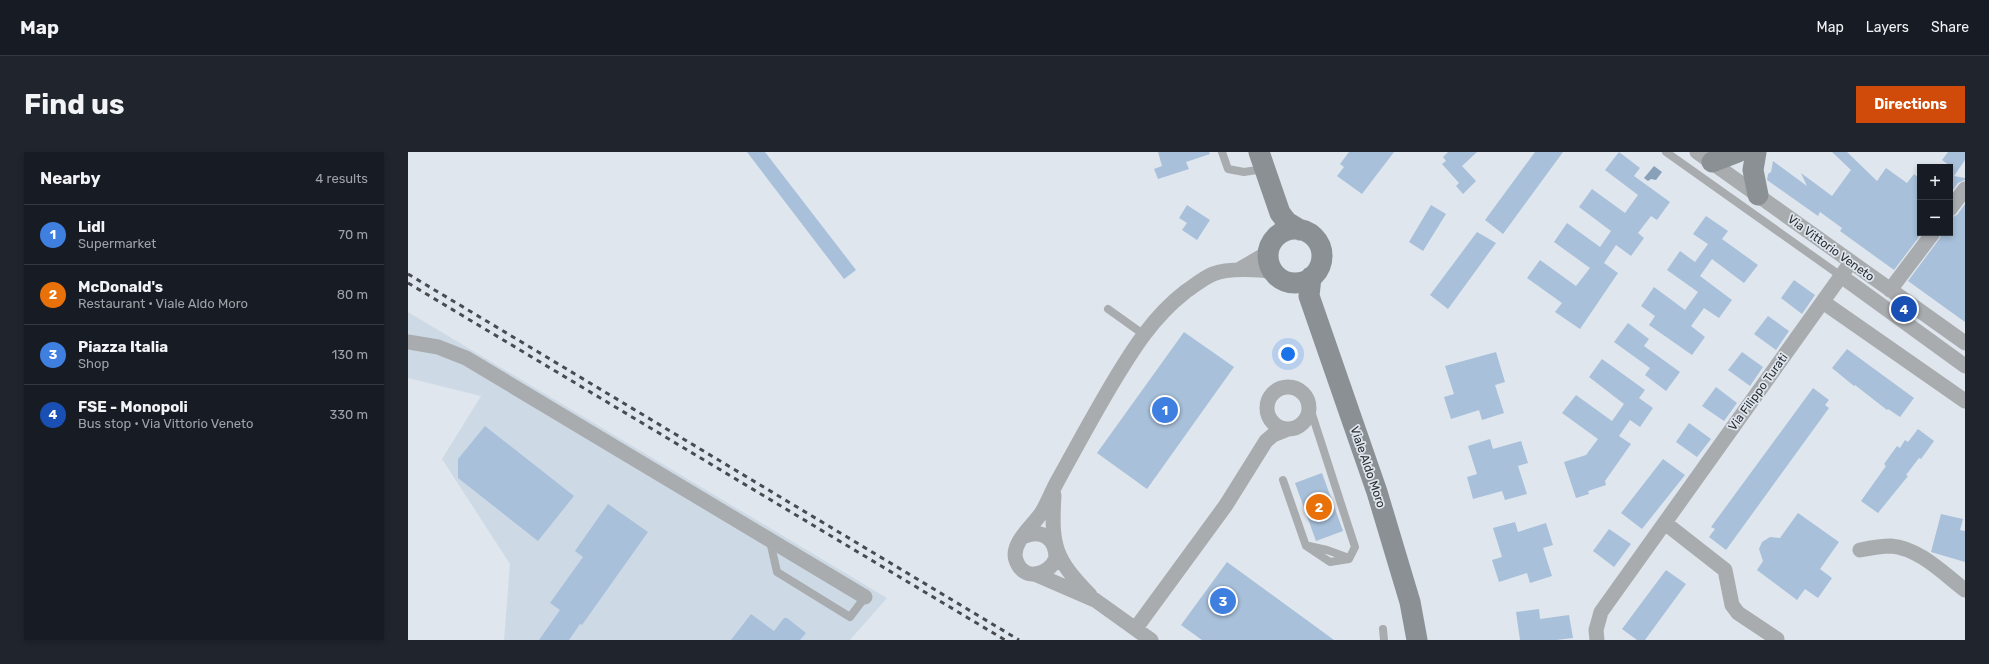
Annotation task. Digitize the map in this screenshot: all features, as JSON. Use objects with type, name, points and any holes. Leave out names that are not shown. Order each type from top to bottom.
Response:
[{"type":"main road","points":[[1708,155],[1738,152]]},
{"type":"main road","points":[[1756,152],[1753,170],[1758,195]]},
{"type":"main road","points":[[1262,160],[1280,213],[1280,224],[1272,242],[1268,255],[1269,264],[1273,272],[1287,282],[1306,285],[1321,263],[1322,255],[1316,239],[1309,233],[1291,229],[1282,232],[1272,242]]},
{"type":"main road","points":[[1280,213],[1288,222],[1300,230]]},
{"type":"main road","name":"Viale Aldo Moro","points":[[1306,285],[1377,492],[1410,602],[1417,640]]},
{"type":"street","name":"Via Vittorio Veneto","points":[[1708,155],[1758,195],[1890,290],[1963,338]]},
{"type":"street","points":[[1953,205],[1965,189]]},
{"type":"street","points":[[1890,290],[1930,236]]},
{"type":"street","points":[[1237,270],[1264,255],[1272,242]]},
{"type":"street","name":"Via Filippo Turati","points":[[1597,640],[1596,630],[1601,612],[1851,262]]},
{"type":"street","points":[[1095,600],[1035,574],[1022,570],[1015,559],[1016,546],[1042,512],[1089,423],[1143,334],[1168,306],[1198,283],[1214,274],[1237,270],[1273,272]]},
{"type":"street","name":"Via Vittorio Veneto","points":[[1842,276],[1965,366]]},
{"type":"street","points":[[1823,302],[1965,401]]},
{"type":"street","points":[[408,342],[438,348],[466,358],[865,597]]},
{"type":"street","points":[[1136,628],[1226,505],[1266,441],[1269,431],[1269,415],[1267,407],[1272,395],[1283,388],[1290,387],[1302,392],[1308,405],[1308,412],[1301,424],[1273,435],[1266,441]]},
{"type":"street","points":[[1269,415],[1275,424],[1288,429]]},
{"type":"street","points":[[1035,574],[1049,570],[1056,558],[1053,530],[1054,488]]},
{"type":"street","points":[[1665,523],[1725,570],[1732,605],[1738,613],[1777,639]]},
{"type":"street","points":[[1025,536],[1037,533],[1044,534],[1054,544],[1067,572],[1095,600],[1151,640]]},
{"type":"street","points":[[1860,550],[1891,546],[1904,549],[1917,555],[1965,590]]},
{"type":"lane","points":[[1222,152],[1228,169],[1244,172],[1262,160]]},
{"type":"lane","points":[[1666,152],[1842,276]]},
{"type":"lane","points":[[1108,309],[1143,334]]},
{"type":"lane","points":[[1283,480],[1306,546],[1330,562],[1349,558],[1355,547],[1308,405]]},
{"type":"lane","points":[[770,541],[777,572],[850,617],[865,597]]},
{"type":"lane","points":[[1383,629],[1384,640]]},
{"type":"shaded area","points":[[408,312],[887,598],[850,640],[504,640],[510,564],[442,459],[481,396],[408,378]]},
{"type":"water","points":[[1654,166],[1662,172],[1656,180],[1651,179],[1648,181],[1644,178]]},
{"type":"building","points":[[747,152],[765,152],[856,270],[844,279]]},
{"type":"building","points":[[1158,152],[1209,152],[1210,154],[1186,162],[1189,169],[1158,179],[1154,169],[1162,166]]},
{"type":"building","points":[[1349,152],[1394,152],[1362,194],[1337,176],[1344,167],[1340,164]]},
{"type":"building","points":[[1448,152],[1477,152],[1462,166],[1476,181],[1463,194],[1456,186],[1459,183],[1442,164],[1446,161],[1443,157]]},
{"type":"building","points":[[1535,152],[1563,152],[1503,234],[1485,220]]},
{"type":"building","points":[[1619,152],[1640,168],[1634,176],[1670,202],[1657,220],[1651,216],[1638,233],[1644,238],[1631,256],[1616,245],[1604,263],[1618,273],[1580,329],[1555,312],[1562,303],[1527,278],[1540,260],[1576,286],[1590,268],[1554,242],[1567,223],[1600,247],[1611,231],[1579,207],[1592,189],[1625,213],[1638,195],[1605,170]]},
{"type":"building","points":[[1832,152],[1847,152],[1877,181],[1886,168],[1907,183],[1914,174],[1917,176],[1917,236],[1920,236],[1894,270],[1840,231],[1842,228],[1820,212],[1818,216],[1767,180],[1768,174],[1771,172],[1773,161],[1807,186],[1801,173],[1832,196],[1851,170]]},
{"type":"building","points":[[1948,152],[1965,152],[1965,160],[1954,176],[1965,178],[1965,180],[1958,183],[1953,190],[1953,164],[1947,164],[1942,160]]},
{"type":"building","points":[[1965,204],[1965,322],[1908,281],[1941,236],[1953,236],[1953,217],[1957,215]]},
{"type":"building","points":[[1187,205],[1210,220],[1197,240],[1182,230],[1187,223],[1179,218]]},
{"type":"building","points":[[1431,205],[1446,214],[1423,251],[1409,242]]},
{"type":"building","points":[[1706,216],[1728,231],[1722,239],[1758,265],[1744,283],[1712,259],[1700,276],[1732,300],[1719,318],[1704,308],[1691,326],[1705,337],[1692,355],[1649,325],[1655,316],[1641,306],[1654,287],[1685,310],[1698,292],[1667,270],[1680,251],[1695,262],[1708,244],[1693,234]]},
{"type":"building","points":[[1477,232],[1496,243],[1448,309],[1430,295]]},
{"type":"building","points":[[1794,280],[1815,295],[1802,314],[1781,298]]},
{"type":"building","points":[[1768,316],[1789,331],[1776,350],[1754,334]]},
{"type":"building","points":[[1628,323],[1649,339],[1644,346],[1680,372],[1666,391],[1645,375],[1650,368],[1614,342]]},
{"type":"building","points":[[1184,332],[1234,367],[1147,489],[1097,453]]},
{"type":"building","points":[[1847,349],[1914,398],[1900,417],[1888,409],[1887,410],[1832,368]]},
{"type":"building","points":[[1496,352],[1505,382],[1495,385],[1504,413],[1482,420],[1479,410],[1451,419],[1444,397],[1454,394],[1445,366]]},
{"type":"building","points":[[1742,352],[1763,367],[1750,386],[1728,370]]},
{"type":"building","points":[[1602,359],[1645,390],[1639,398],[1653,408],[1640,427],[1630,420],[1619,436],[1631,444],[1605,481],[1606,485],[1588,491],[1589,494],[1576,498],[1564,462],[1586,455],[1598,439],[1562,413],[1576,395],[1612,421],[1624,404],[1589,377]]},
{"type":"building","points":[[1716,387],[1737,403],[1724,421],[1702,406]]},
{"type":"building","points":[[1813,388],[1829,400],[1825,405],[1829,408],[1726,550],[1709,537],[1715,529],[1711,527]]},
{"type":"building","points":[[1689,423],[1711,439],[1697,457],[1676,442]]},
{"type":"building","points":[[485,426],[574,496],[538,541],[458,478],[458,459]]},
{"type":"building","points":[[1918,429],[1934,441],[1921,459],[1919,458],[1906,475],[1908,476],[1878,513],[1861,501],[1886,466],[1884,464],[1897,446],[1900,448],[1905,440],[1908,442]]},
{"type":"building","points":[[1490,439],[1493,449],[1521,441],[1528,463],[1518,466],[1527,494],[1505,500],[1502,491],[1473,499],[1467,477],[1477,474],[1468,446]]},
{"type":"building","points":[[1663,459],[1685,475],[1642,529],[1621,513]]},
{"type":"building","points":[[1322,473],[1343,531],[1316,541],[1295,483]]},
{"type":"building","points":[[608,504],[648,532],[582,625],[580,624],[569,640],[539,640],[560,610],[550,603],[583,557],[575,551]]},
{"type":"building","points":[[1798,513],[1839,542],[1820,569],[1832,578],[1818,598],[1805,589],[1797,600],[1757,570],[1763,561],[1759,549],[1762,542],[1770,537],[1780,538]]},
{"type":"building","points":[[1941,514],[1963,519],[1960,530],[1965,531],[1965,562],[1931,552]]},
{"type":"building","points":[[1515,522],[1518,532],[1546,523],[1553,545],[1543,548],[1552,576],[1530,583],[1527,573],[1499,582],[1492,560],[1502,557],[1493,528]]},
{"type":"building","points":[[1609,529],[1631,544],[1614,567],[1593,551]]},
{"type":"building","points":[[1227,562],[1334,640],[1202,640],[1181,625]]},
{"type":"building","points":[[1666,570],[1686,584],[1645,640],[1637,640],[1622,629]]},
{"type":"building","points":[[1539,609],[1540,619],[1569,615],[1573,638],[1556,640],[1520,640],[1516,612]]},
{"type":"building","points":[[751,614],[774,631],[784,618],[787,618],[806,633],[800,640],[731,640]]},
{"type":"railway","points":[[408,274],[1019,640]]},
{"type":"railway","points":[[408,283],[1005,640]]},
{"type":"place","name":"FSE - Monopoli","points":[[1904,309]]},
{"type":"place","name":"Lidl","points":[[1165,410]]},
{"type":"place","name":"McDonald's","points":[[1319,507]]},
{"type":"place","name":"Piazza Italia","points":[[1223,601]]}]
